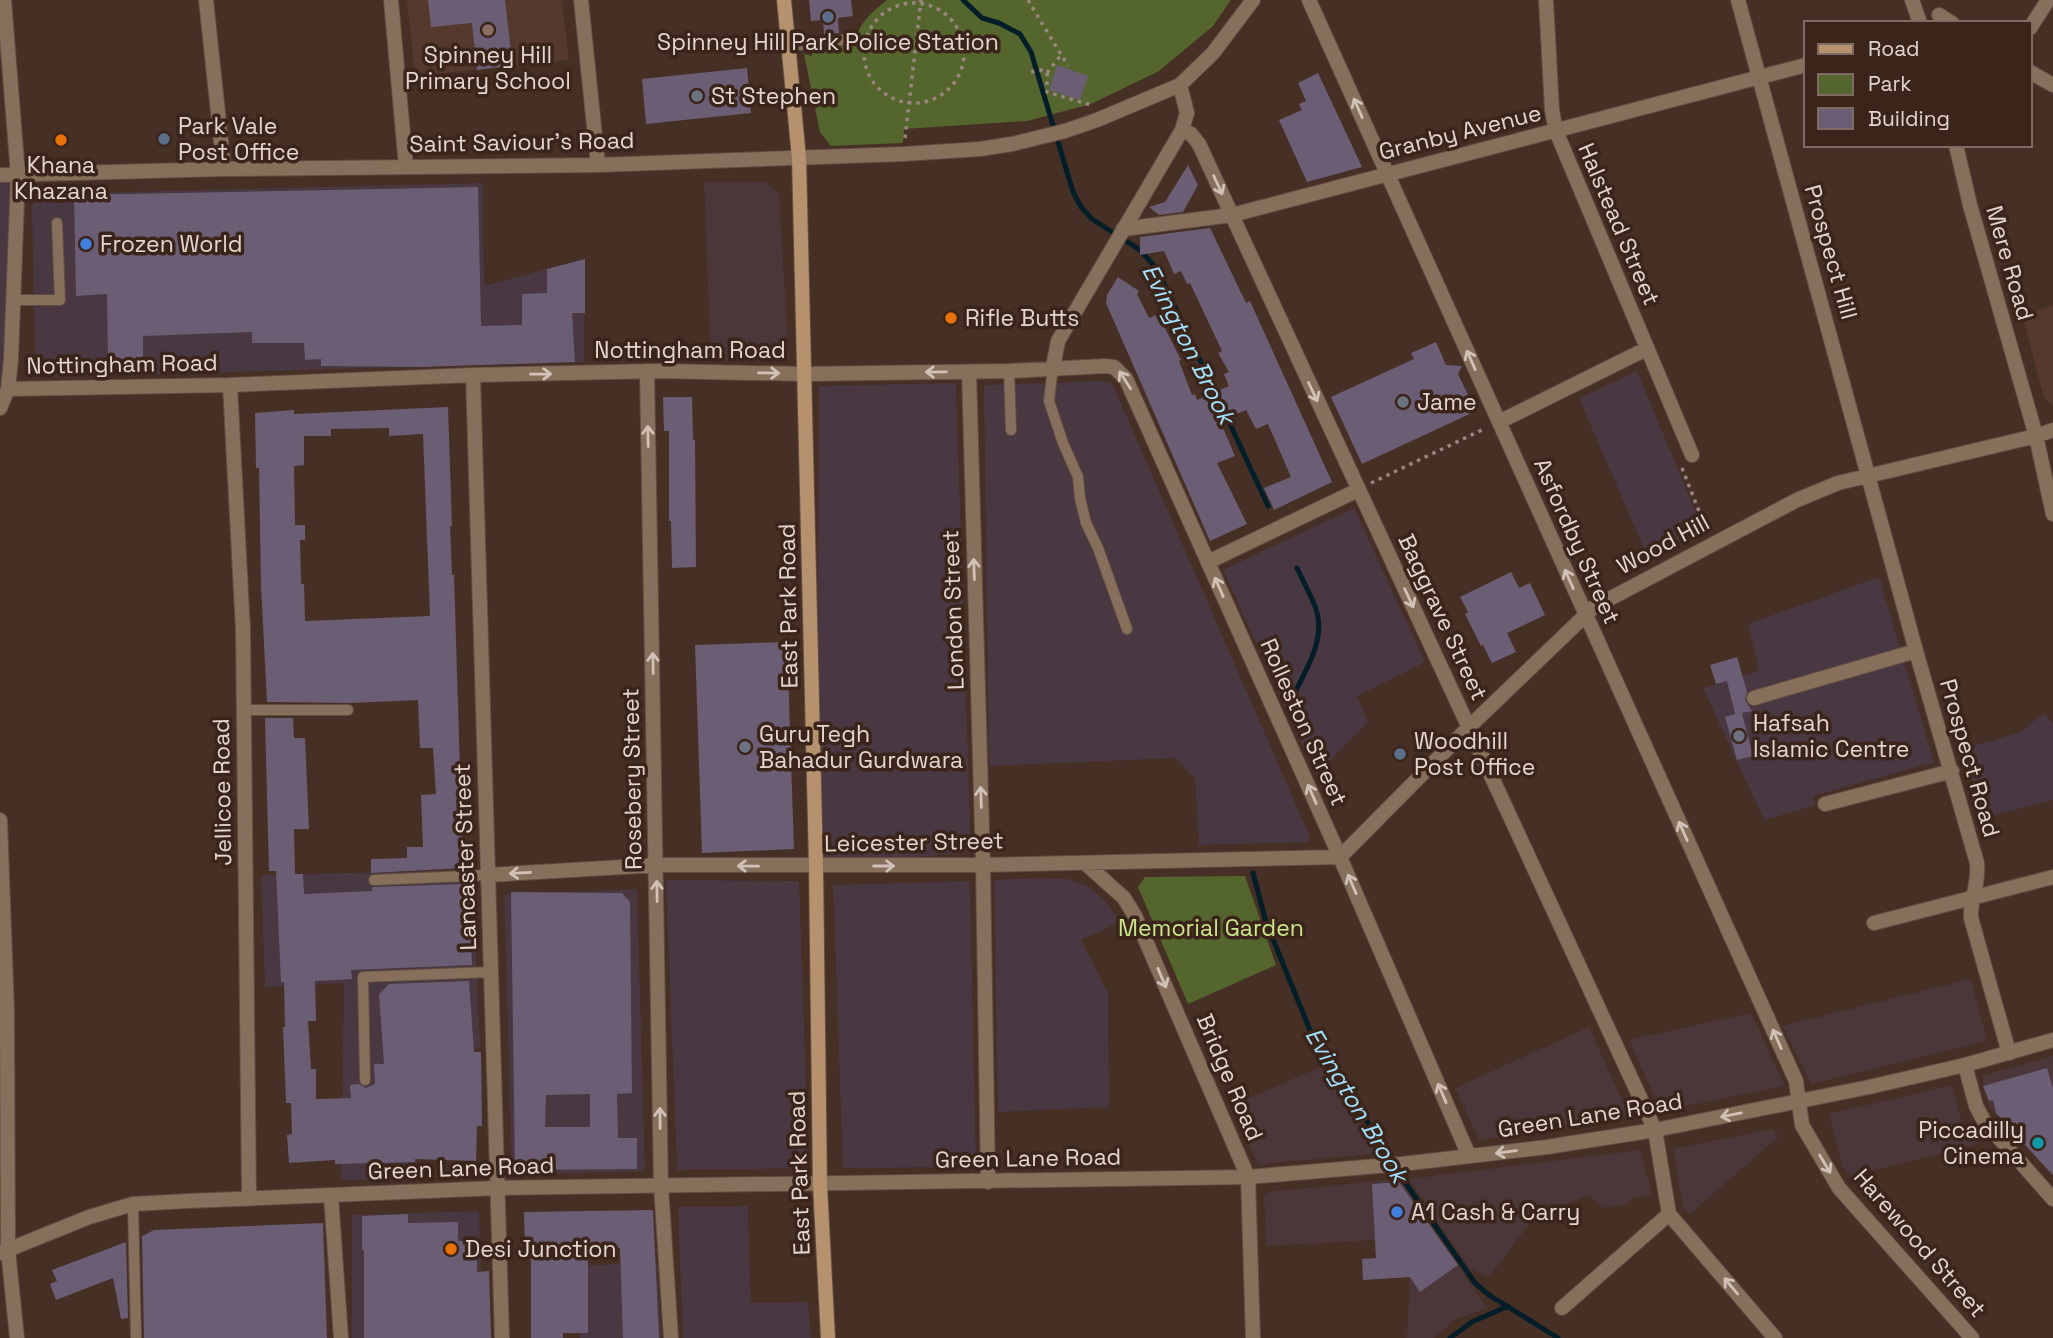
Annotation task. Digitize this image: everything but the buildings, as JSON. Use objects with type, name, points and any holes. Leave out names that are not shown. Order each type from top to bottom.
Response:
[{"type":"main road","name":"East Park Road","points":[[783,0],[799,158],[816,866],[820,1185],[828,1338]]},
{"type":"street","points":[[0,408],[8,389],[18,175],[4,0]]},
{"type":"street","points":[[206,0],[224,169]]},
{"type":"street","points":[[391,0],[406,167]]},
{"type":"street","points":[[581,0],[598,165]]},
{"type":"street","points":[[1054,367],[1058,341],[1182,130],[1187,113],[1181,85],[1213,53],[1253,0]]},
{"type":"street","name":"Asfordby Street","points":[[1309,0],[1796,1081],[1798,1103]]},
{"type":"street","name":"Halstead Street","points":[[1546,0],[1552,110],[1556,131],[1692,455]]},
{"type":"street","name":"Prospect Hill","points":[[1738,0],[1869,475]]},
{"type":"street","points":[[1912,0],[1919,21]]},
{"type":"street","points":[[2032,25],[2048,0]]},
{"type":"street","name":"Granby Avenue","points":[[1123,229],[1232,215],[1804,66]]},
{"type":"street","points":[[2032,73],[2053,85]]},
{"type":"street","name":"Saint Saviour's Road","points":[[0,175],[224,169],[598,165],[980,149],[1065,131],[1181,85]]},
{"type":"street","name":"Baggrave Street","points":[[1182,130],[1191,134],[1199,145],[1655,1130],[1669,1214]]},
{"type":"street","name":"Mere Road","points":[[1956,147],[1970,205],[2036,436],[2053,514]]},
{"type":"street","points":[[1499,422],[1646,349]]},
{"type":"street","name":"Rolleston Street","points":[[1054,367],[1105,366],[1114,367],[1121,372],[1340,857],[1469,1156]]},
{"type":"street","name":"Nottingham Road","points":[[8,389],[230,385],[656,368],[805,374],[969,372],[1054,367]]},
{"type":"street","name":"Rosebery Street","points":[[656,368],[661,1186],[671,1338]]},
{"type":"street","name":"London Street","points":[[969,372],[983,865],[988,1182]]},
{"type":"street","name":"Lancaster Street","points":[[473,375],[502,1338]]},
{"type":"street","name":"Jellicoe Road","points":[[230,385],[243,630],[249,1198]]},
{"type":"street","name":"Wood Hill","points":[[1340,857],[1584,614],[1606,600],[1797,500],[1838,483],[2053,430]]},
{"type":"street","name":"Prospect Road","points":[[1869,475],[1977,863],[1979,879],[1970,907],[1970,918],[2009,1053]]},
{"type":"street","points":[[1208,562],[1358,490]]},
{"type":"street","points":[[1754,698],[1916,651]]},
{"type":"street","points":[[1825,804],[1952,771]]},
{"type":"street","points":[[0,823],[4,1013],[4,1251],[17,1338]]},
{"type":"street","name":"Leicester Street","points":[[488,875],[657,865],[983,865],[1340,857]]},
{"type":"street","name":"Bridge Road","points":[[1085,863],[1124,898],[1135,916],[1248,1177],[1253,1338]]},
{"type":"street","points":[[1874,923],[2053,877]]},
{"type":"street","name":"Green Lane Road","points":[[4,1251],[89,1217],[133,1204],[498,1188],[1248,1177],[1384,1166],[1547,1147],[1655,1130],[1798,1103],[1965,1065],[2053,1040]]},
{"type":"street","points":[[1965,1065],[1976,1106],[1984,1121],[2053,1199]]},
{"type":"street","name":"Harewood Street","points":[[1798,1103],[1802,1125],[1839,1188],[1972,1338]]},
{"type":"street","points":[[331,1196],[341,1338]]},
{"type":"street","points":[[1562,1308],[1669,1214],[1775,1338]]},
{"type":"lane","points":[[788,46],[844,40]]},
{"type":"lane","points":[[13,300],[60,300],[57,223]]},
{"type":"lane","points":[[1054,367],[1049,401],[1078,477],[1086,523],[1098,548],[1127,629]]},
{"type":"lane","points":[[1009,370],[1011,430]]},
{"type":"lane","points":[[244,710],[348,710]]},
{"type":"lane","points":[[374,880],[488,875]]},
{"type":"lane","points":[[365,1080],[363,977],[491,972]]},
{"type":"lane","points":[[133,1204],[136,1338]]},
{"type":"path","points":[[1028,0],[1068,66]]},
{"type":"path","points":[[904,154],[907,103],[921,2]]},
{"type":"path","points":[[921,2],[935,7],[953,21],[963,41],[965,57],[954,85],[942,95],[929,101],[907,103],[886,94],[875,84],[867,71],[865,42],[880,17],[899,6],[921,2]]},
{"type":"path","points":[[1061,55],[1047,73],[1047,92],[1091,104],[1097,120]]},
{"type":"path","points":[[1031,72],[1041,70],[1047,73]]},
{"type":"path","points":[[1358,490],[1499,422]]},
{"type":"path","points":[[1692,455],[1681,465],[1704,523]]},
{"type":"shaded area","name":"Spinney Hill Primary School","points":[[407,0],[562,0],[569,60],[415,76]]},
{"type":"shaded area","points":[[0,175],[18,175],[11,359],[0,408]]},
{"type":"shaded area","points":[[704,182],[765,182],[779,194],[789,359],[711,361]]},
{"type":"shaded area","points":[[483,183],[484,286],[585,259],[584,362],[49,377],[35,364],[32,206],[41,194]]},
{"type":"shaded area","points":[[2053,306],[2053,406],[2044,398],[2022,314]]},
{"type":"shaded area","points":[[1637,371],[1702,527],[1648,558],[1579,398]]},
{"type":"shaded area","points":[[1102,381],[1112,383],[1310,837],[1308,842],[1199,845],[1195,779],[1176,758],[989,766],[984,385]]},
{"type":"shaded area","points":[[956,383],[971,852],[816,866],[819,386]]},
{"type":"shaded area","points":[[1354,508],[1425,662],[1357,696],[1368,722],[1316,775],[1223,570]]},
{"type":"shaded area","points":[[1879,577],[1934,762],[1813,796],[1815,805],[1764,820],[1703,688],[1759,671],[1748,624]]},
{"type":"shaded area","points":[[2044,713],[2053,723],[2053,800],[1983,818],[1964,749],[2020,732]]},
{"type":"shaded area","points":[[472,870],[480,1048],[416,1050],[417,1179],[341,1180],[344,983],[265,987],[261,875]]},
{"type":"shaded area","points":[[1068,879],[1088,887],[1104,899],[1120,922],[1081,940],[1108,994],[1109,1107],[998,1112],[994,880]]},
{"type":"shaded area","points":[[666,880],[799,881],[809,1168],[677,1170]]},
{"type":"shaded area","points":[[970,881],[976,1167],[843,1168],[833,885]]},
{"type":"shaded area","points":[[637,889],[645,1171],[512,1175],[504,895]]},
{"type":"shaded area","points":[[1971,979],[1987,1041],[1811,1084],[1783,1026]]},
{"type":"shaded area","points":[[1751,1013],[1785,1086],[1661,1111],[1629,1040]]},
{"type":"shaded area","points":[[1589,1027],[1629,1115],[1479,1140],[1455,1088]]},
{"type":"shaded area","name":"Piccadilly Cinema","points":[[2053,1056],[2051,1175],[1989,1106],[1982,1076]]},
{"type":"shaded area","points":[[1325,1065],[1349,1097],[1375,1154],[1258,1164],[1231,1106]]},
{"type":"shaded area","points":[[1952,1085],[1963,1127],[1979,1144],[1850,1176],[1842,1166],[1829,1114]]},
{"type":"shaded area","points":[[1772,1129],[1779,1136],[1690,1214],[1683,1208],[1673,1149]]},
{"type":"shaded area","points":[[1640,1150],[1652,1194],[1629,1199],[1629,1204],[1602,1208],[1590,1195],[1535,1216],[1489,1277],[1469,1268],[1409,1179]]},
{"type":"shaded area","points":[[1399,1179],[1487,1308],[1456,1319],[1434,1338],[1407,1338],[1410,1277],[1363,1280],[1376,1258],[1375,1240],[1266,1246],[1264,1196],[1268,1192]]},
{"type":"shaded area","points":[[748,1206],[751,1303],[808,1302],[811,1338],[683,1338],[678,1207]]},
{"type":"shaded area","points":[[479,1211],[481,1270],[426,1272],[426,1338],[352,1338],[352,1215]]},
{"type":"shaded area","points":[[657,1262],[661,1338],[580,1338],[577,1266]]},
{"type":"green space","points":[[887,0],[1231,0],[1213,26],[1159,71],[1091,104],[1027,121],[904,129],[903,143],[831,146],[820,132],[804,54],[812,56],[812,50],[856,45],[862,25]]},
{"type":"green space","name":"Memorial Garden","points":[[1245,876],[1276,965],[1188,1004],[1138,887],[1145,877]]},
{"type":"waterway","name":"Evington Brook","points":[[963,0],[982,18],[1020,34],[1031,52],[1073,192],[1081,207],[1092,219],[1140,250],[1157,269],[1218,398]]},
{"type":"waterway","name":"Evington Brook","points":[[1225,413],[1268,506]]},
{"type":"waterway","name":"Evington Brook","points":[[1290,702],[1312,657],[1319,621],[1297,568]]},
{"type":"waterway","name":"Evington Brook","points":[[1253,873],[1266,922],[1316,1045],[1355,1094],[1381,1152],[1475,1283],[1489,1295],[1558,1338]]},
{"type":"waterway","points":[[1450,1338],[1472,1322],[1508,1306]]},
{"type":"place","name":"Spinney Hill Park Police Station","points":[[828,17]]},
{"type":"place","name":"Spinney Hill Primary School","points":[[488,30]]},
{"type":"place","name":"St Stephen","points":[[697,96]]},
{"type":"place","name":"Park Vale Post Office","points":[[164,139]]},
{"type":"place","name":"Khana Khazana","points":[[61,140]]},
{"type":"place","name":"Frozen World","points":[[86,244]]},
{"type":"place","name":"Rifle Butts","points":[[951,318]]},
{"type":"place","name":"Jame","points":[[1403,402]]},
{"type":"place","name":"Hafsah Islamic Centre","points":[[1739,736]]},
{"type":"place","name":"Guru Tegh Bahadur Gurdwara","points":[[745,747]]},
{"type":"place","name":"Woodhill Post Office","points":[[1400,754]]},
{"type":"place","name":"Piccadilly Cinema","points":[[2038,1143]]},
{"type":"place","name":"A1 Cash & Carry","points":[[1397,1212]]},
{"type":"place","name":"Desi Junction","points":[[451,1249]]}]
